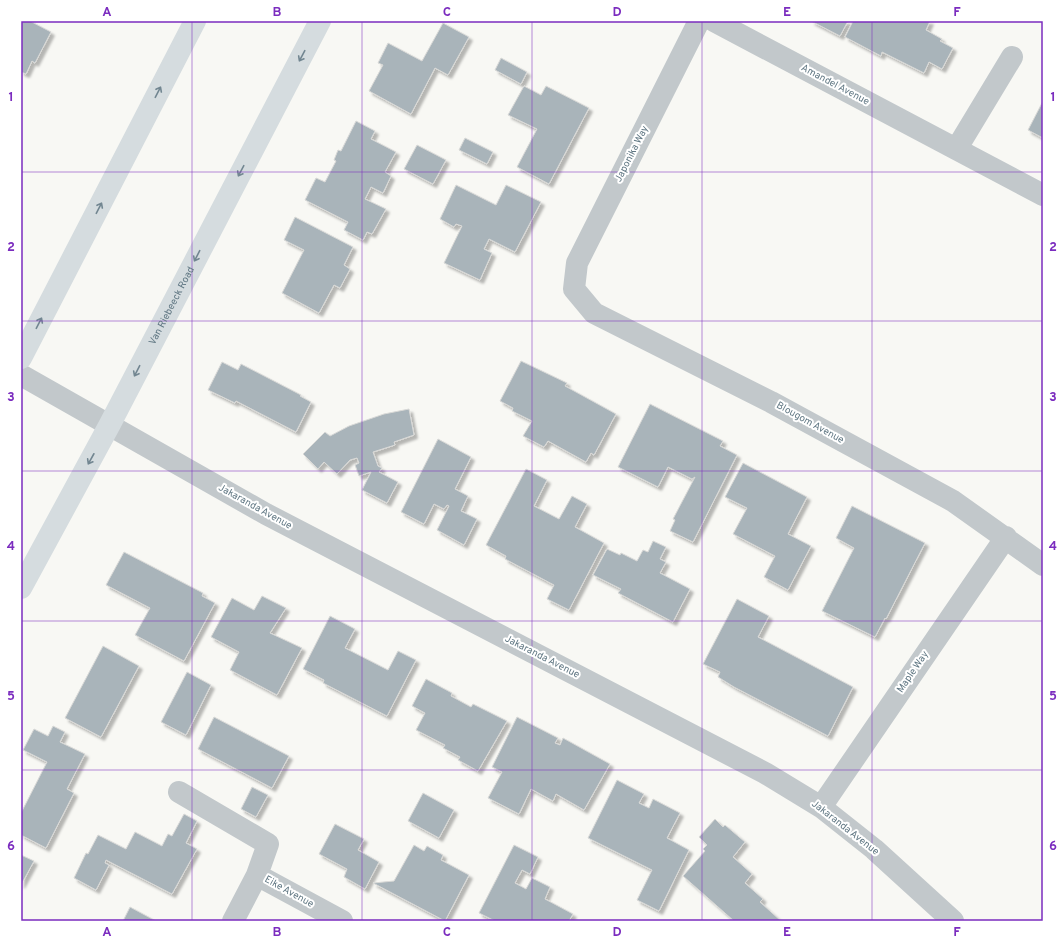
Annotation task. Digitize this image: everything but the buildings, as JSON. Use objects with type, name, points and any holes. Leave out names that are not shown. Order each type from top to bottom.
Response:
[{"type":"main road","points":[[21,358],[196,21]]},
{"type":"main road","name":"Van Riebeeck Road","points":[[21,588],[110,424],[320,21]]},
{"type":"street","name":"Japonika Way","points":[[574,289],[577,264],[699,21]]},
{"type":"street","name":"Amandel Avenue","points":[[714,21],[957,148],[1043,195]]},
{"type":"street","points":[[957,148],[1012,57]]},
{"type":"street","name":"Blougom Avenue","points":[[574,289],[594,312],[792,413],[953,501],[1006,537],[1043,565]]},
{"type":"street","name":"Jakaranda Avenue","points":[[21,375],[110,424],[266,514],[765,772],[821,807],[874,849],[953,921]]},
{"type":"street","name":"Maple Way","points":[[821,807],[1006,537]]},
{"type":"street","points":[[179,792],[268,844],[257,875],[233,921]]},
{"type":"street","name":"Eike Avenue","points":[[257,875],[342,921]]}]
